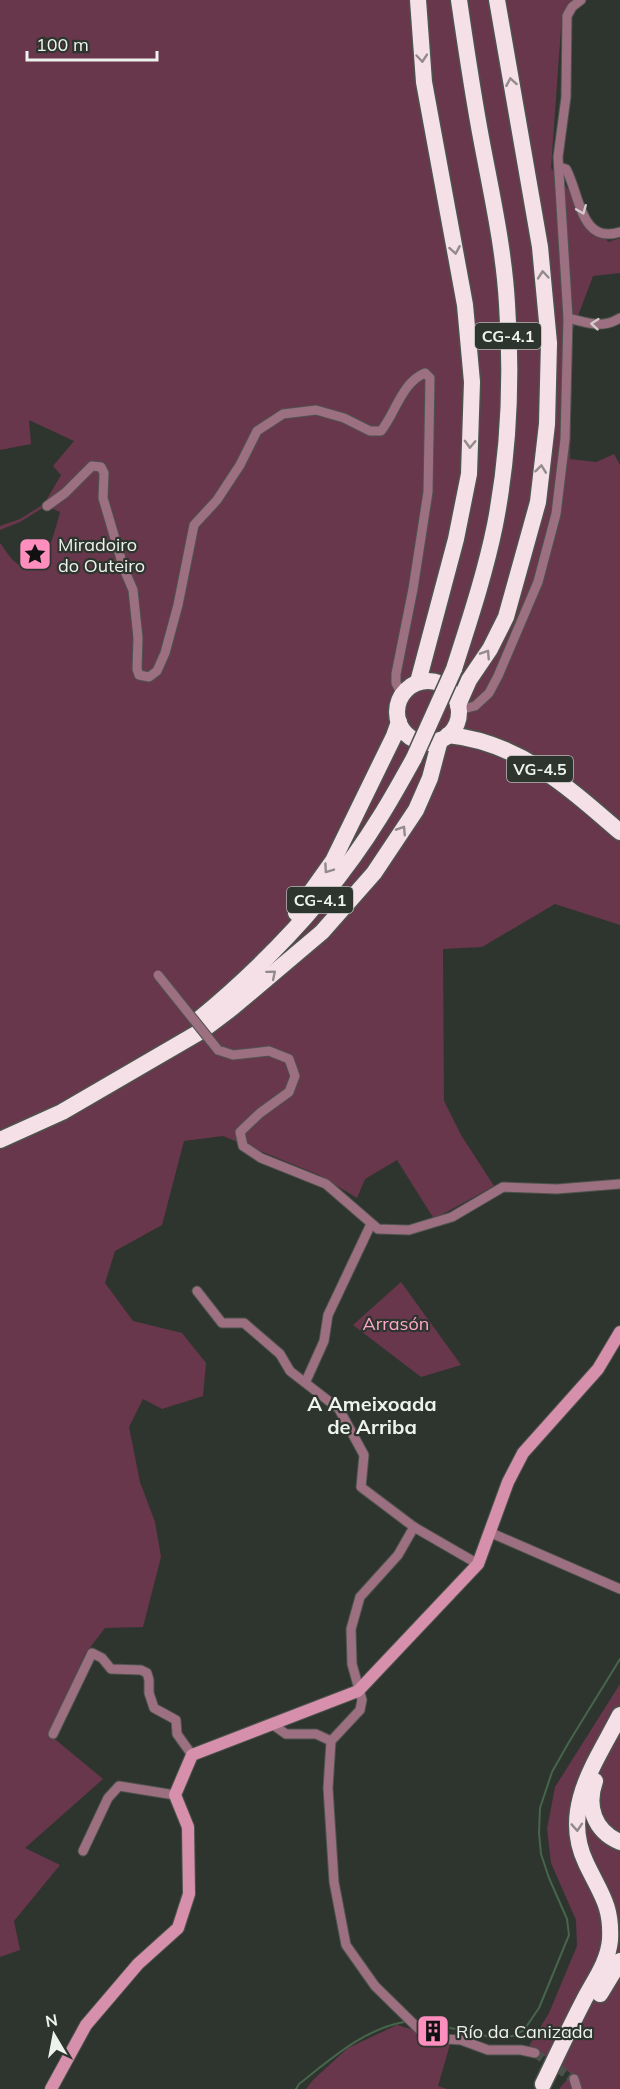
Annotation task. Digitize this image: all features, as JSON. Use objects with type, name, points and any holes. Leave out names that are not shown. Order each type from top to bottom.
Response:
[{"type":"highway","points":[[418,0],[424,82],[465,305],[472,382],[469,474],[456,539],[418,682]]},
{"type":"highway","name":"CG-4.1","points":[[0,1140],[62,1112],[138,1067],[243,983],[282,945],[335,882],[380,818],[414,758],[454,669],[478,594],[495,526],[504,461],[508,403],[505,283],[459,0]]},
{"type":"highway","points":[[138,1067],[203,1030],[232,1008],[322,932],[374,873],[416,810],[444,737],[454,728],[469,680],[490,650],[506,617],[538,502],[547,424],[549,343],[540,247],[497,0]]},
{"type":"highway","points":[[418,682],[438,683],[454,696],[458,711],[470,730],[485,741],[444,737],[424,742],[408,736],[399,722],[397,713],[402,695],[418,682]]},
{"type":"highway","points":[[199,1020],[286,926],[333,861],[399,722]]},
{"type":"highway","name":"VG-4.5","points":[[485,741],[527,759],[589,805],[620,832]]},
{"type":"highway","points":[[542,2087],[583,2001],[601,1972],[610,1944],[607,1904],[585,1862],[578,1839],[576,1818],[581,1791],[620,1715]]},
{"type":"highway","points":[[620,1733],[595,1781],[591,1791],[591,1803],[592,1814],[598,1825],[606,1834],[620,1842]]},
{"type":"highway","points":[[542,2087],[620,1961]]},
{"type":"street","points":[[458,711],[475,706],[489,693],[538,582],[556,514],[565,439],[568,318],[558,157],[566,97],[567,16],[572,7],[581,0]]},
{"type":"street","points":[[559,167],[566,169],[572,179],[584,216],[593,231],[607,236],[620,232]]},
{"type":"street","points":[[568,318],[609,325],[620,318]]},
{"type":"street","points":[[46,506],[65,493],[92,466],[101,467],[104,473],[103,498],[124,569],[133,590],[138,638],[137,669],[139,675],[149,677],[157,671],[165,653],[178,605],[194,525],[217,500],[240,465],[256,430],[283,414],[316,410],[344,418],[370,431],[381,431],[397,403],[418,376],[425,374],[430,378],[428,492],[413,589],[396,674],[396,683],[402,695]]},
{"type":"street","points":[[158,975],[218,1050],[233,1055],[269,1051],[289,1059],[295,1076],[289,1092],[260,1113],[240,1132],[243,1146],[261,1158],[326,1184],[378,1229],[409,1230],[452,1217],[503,1187],[557,1189],[620,1184]]},
{"type":"street","points":[[306,1381],[324,1341],[328,1315],[371,1224]]},
{"type":"street","points":[[197,1291],[222,1323],[244,1323],[280,1354],[290,1371],[339,1408],[364,1455],[361,1487],[414,1527],[478,1564]]},
{"type":"street","points":[[51,2089],[86,2025],[138,1964],[178,1928],[189,1893],[188,1827],[176,1795],[192,1755],[358,1691],[478,1564],[508,1482],[523,1453],[598,1369],[620,1332]]},
{"type":"street","points":[[414,1527],[398,1555],[360,1597],[351,1629],[352,1664],[362,1700],[360,1710],[331,1741],[328,1788],[334,1882],[346,1945],[375,1986],[428,2038],[461,2040],[488,2050],[521,2050],[535,2053]]},
{"type":"street","points":[[489,1532],[620,1590]]},
{"type":"street","points":[[53,1734],[92,1653],[102,1658],[111,1669],[141,1670],[147,1673],[149,1693],[154,1708],[176,1720],[177,1734],[192,1755]]},
{"type":"street","points":[[272,1724],[286,1734],[316,1734],[331,1741]]},
{"type":"street","points":[[83,1851],[108,1798],[119,1786],[176,1795]]},
{"type":"street","points":[[574,2079],[577,2089]]},
{"type":"green space","points":[[0,0],[575,0],[562,14],[551,168],[608,242],[620,238],[620,273],[593,276],[573,329],[570,459],[596,462],[614,454],[620,465],[620,925],[555,904],[482,947],[443,949],[444,1101],[461,1135],[494,1186],[434,1219],[397,1160],[365,1179],[357,1198],[319,1175],[223,1136],[184,1141],[162,1225],[115,1251],[105,1283],[133,1321],[182,1333],[206,1363],[203,1396],[162,1409],[143,1399],[129,1427],[140,1482],[155,1522],[161,1557],[143,1627],[105,1628],[85,1654],[50,1735],[103,1779],[25,1848],[60,1865],[14,1921],[20,1950],[0,1957],[0,543],[15,562],[25,568],[34,567],[41,562],[46,553],[60,512],[46,506],[20,522],[0,530],[0,526],[20,519],[44,504],[61,475],[53,466],[74,441],[29,420],[31,444],[0,450]]},
{"type":"green space","name":"Arrasón","points":[[401,1282],[461,1365],[421,1377],[353,1325]]},
{"type":"green space","points":[[620,1684],[620,2089],[559,2089],[572,2074],[529,2046],[549,2013],[577,1946],[576,1920],[551,1863],[547,1829],[555,1787]]},
{"type":"green space","points":[[397,2025],[451,2041],[438,2086],[447,2089],[306,2089],[348,2048]]},
{"type":"waterway","points":[[416,2022],[473,2032],[493,2038],[513,2036],[524,2030],[539,2008],[569,1935],[567,1919],[541,1854],[540,1808],[552,1772],[620,1659]]},
{"type":"waterway","points":[[296,2089],[299,2084],[348,2046],[375,2031],[404,2022]]},
{"type":"tunnel","points":[[535,2053],[574,2079]]},
{"type":"place","name":"Miradoiro do Outeiro","points":[[35,554]]},
{"type":"place","name":"Río da Canizada","points":[[433,2031]]},
{"type":"district","name":"A Ameixoada de Arriba","points":[[372,1414]]}]
